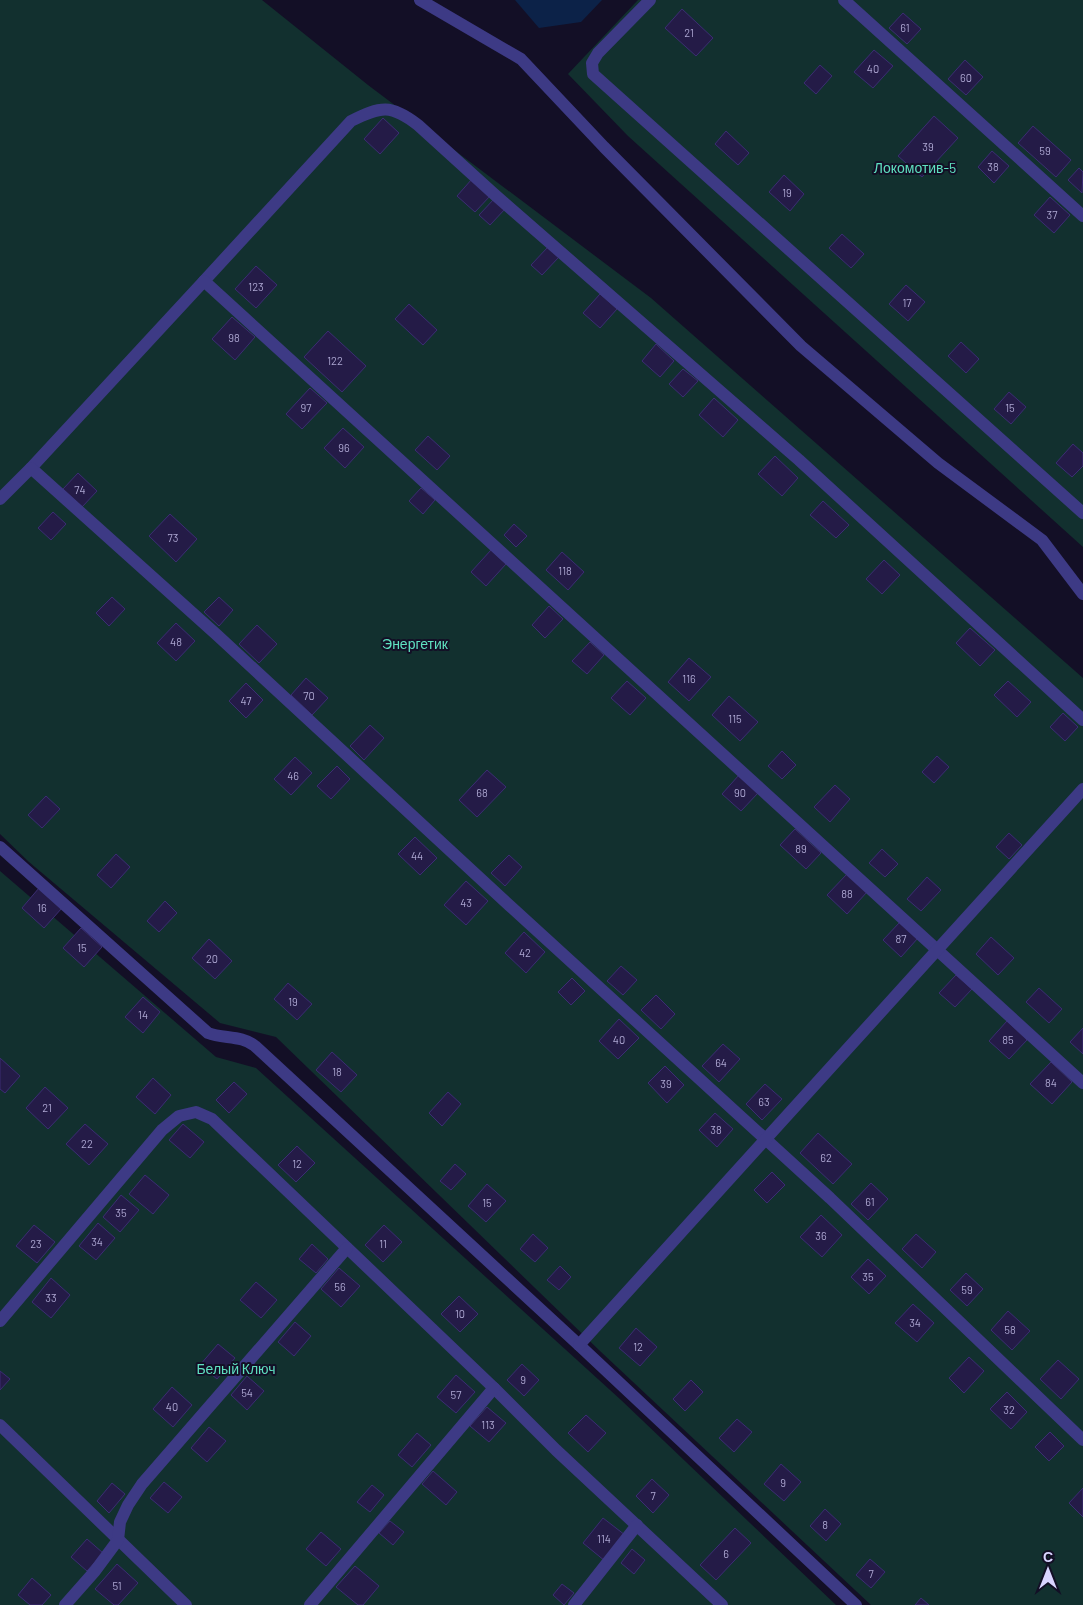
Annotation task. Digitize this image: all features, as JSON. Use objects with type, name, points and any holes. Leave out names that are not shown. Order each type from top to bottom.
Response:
[{"type":"lane","points":[[420,0],[521,60],[604,147],[801,346],[938,463],[1042,540],[1083,594]]},
{"type":"lane","points":[[650,0],[598,53],[592,63],[593,74],[1083,513]]},
{"type":"lane","points":[[844,0],[1083,216]]},
{"type":"lane","points":[[0,499],[31,468],[351,121],[371,111],[390,109],[405,115],[418,125],[494,194],[798,460],[1083,720]]},
{"type":"lane","points":[[204,281],[1083,1083]]},
{"type":"lane","points":[[31,468],[830,1198],[1083,1440]]},
{"type":"lane","points":[[579,1345],[1083,789]]},
{"type":"lane","points":[[0,847],[208,1033],[242,1039],[255,1046],[579,1345],[856,1605]]},
{"type":"lane","points":[[0,1321],[162,1130],[179,1116],[196,1112],[212,1119],[494,1388],[556,1450],[722,1605]]},
{"type":"lane","points":[[66,1605],[118,1540],[120,1522],[128,1505],[142,1484],[347,1248]]},
{"type":"lane","points":[[310,1605],[494,1388]]},
{"type":"lane","points":[[0,1425],[186,1605]]},
{"type":"lane","points":[[574,1605],[637,1525]]},
{"type":"green space","name":"Энергетик","points":[[0,0],[262,0],[368,85],[651,298],[1083,678],[1083,1605],[871,1605],[600,1351],[276,1037],[220,1023],[29,862],[0,834]]},
{"type":"green space","name":"Локомотив-5","points":[[638,0],[1083,0],[1083,547],[628,136],[568,74]]},
{"type":"green space","name":"Белый Ключ","points":[[0,871],[216,1057],[256,1068],[621,1400],[836,1605],[0,1605]]},
{"type":"water","points":[[515,0],[602,0],[581,22],[539,28]]},
{"type":"building","points":[[682,9],[713,38],[696,56],[665,28]]},
{"type":"building","points":[[903,13],[921,29],[907,44],[889,28]]},
{"type":"building","points":[[874,50],[893,66],[873,88],[854,72]]},
{"type":"building","points":[[965,60],[983,77],[966,95],[948,79]]},
{"type":"building","points":[[820,65],[832,76],[816,94],[804,83]]},
{"type":"building","points":[[934,116],[958,138],[922,177],[898,156]]},
{"type":"building","points":[[383,118],[399,133],[380,154],[364,139]]},
{"type":"building","points":[[1033,126],[1071,160],[1056,177],[1018,143]]},
{"type":"building","points":[[726,131],[749,153],[738,165],[715,144]]},
{"type":"building","points":[[992,151],[1009,166],[994,183],[978,167]]},
{"type":"building","points":[[1079,168],[1083,172],[1082,193],[1068,180]]},
{"type":"building","points":[[784,175],[804,194],[790,211],[769,192]]},
{"type":"building","points":[[472,179],[491,195],[475,212],[457,196]]},
{"type":"building","points":[[1050,197],[1070,215],[1054,233],[1034,215]]},
{"type":"building","points":[[495,198],[506,208],[490,225],[479,215]]},
{"type":"building","points":[[842,234],[864,254],[851,268],[829,248]]},
{"type":"building","points":[[548,247],[559,257],[542,275],[531,265]]},
{"type":"building","points":[[256,266],[277,285],[256,308],[235,289]]},
{"type":"building","points":[[906,285],[925,302],[908,321],[889,304]]},
{"type":"building","points":[[600,294],[617,309],[600,328],[583,313]]},
{"type":"building","points":[[409,304],[437,330],[423,345],[395,319]]},
{"type":"building","points":[[232,317],[255,337],[235,360],[212,339]]},
{"type":"building","points":[[328,331],[366,366],[342,392],[304,357]]},
{"type":"building","points":[[961,342],[979,359],[966,373],[948,356]]},
{"type":"building","points":[[656,344],[674,361],[660,377],[642,361]]},
{"type":"building","points":[[683,369],[698,381],[683,397],[669,384]]},
{"type":"building","points":[[310,388],[327,403],[302,429],[286,414]]},
{"type":"building","points":[[1009,392],[1026,407],[1011,424],[994,409]]},
{"type":"building","points":[[714,398],[738,420],[723,437],[699,415]]},
{"type":"building","points":[[343,428],[364,447],[345,468],[324,448]]},
{"type":"building","points":[[428,436],[450,456],[437,470],[415,450]]},
{"type":"building","points":[[1073,444],[1083,453],[1083,466],[1072,477],[1056,463]]},
{"type":"building","points":[[775,456],[798,478],[782,496],[758,474]]},
{"type":"building","points":[[78,473],[97,491],[82,507],[63,489]]},
{"type":"building","points":[[421,488],[435,500],[423,514],[409,501]]},
{"type":"building","points":[[823,501],[849,525],[836,538],[810,515]]},
{"type":"building","points":[[53,512],[66,524],[51,540],[38,528]]},
{"type":"building","points":[[170,514],[197,539],[176,562],[149,536]]},
{"type":"building","points":[[514,524],[527,536],[516,547],[504,535]]},
{"type":"building","points":[[491,550],[506,564],[486,586],[471,572]]},
{"type":"building","points":[[562,552],[584,572],[568,590],[546,570]]},
{"type":"building","points":[[884,560],[900,575],[882,594],[866,579]]},
{"type":"building","points":[[112,597],[125,609],[109,626],[96,613]]},
{"type":"building","points":[[219,597],[233,610],[219,626],[204,612]]},
{"type":"building","points":[[549,606],[563,619],[545,638],[532,625]]},
{"type":"building","points":[[176,623],[195,641],[176,661],[157,643]]},
{"type":"building","points":[[257,625],[277,644],[259,663],[239,644]]},
{"type":"building","points":[[970,628],[995,650],[980,666],[956,643]]},
{"type":"building","points":[[590,642],[604,655],[587,674],[572,661]]},
{"type":"building","points":[[689,658],[711,677],[689,701],[668,682]]},
{"type":"building","points":[[306,678],[328,698],[312,715],[291,695]]},
{"type":"building","points":[[627,681],[646,698],[630,715],[611,698]]},
{"type":"building","points":[[1008,681],[1031,702],[1017,717],[994,695]]},
{"type":"building","points":[[246,683],[263,700],[246,718],[229,701]]},
{"type":"building","points":[[729,696],[758,722],[740,741],[712,715]]},
{"type":"building","points":[[1063,713],[1078,727],[1065,741],[1050,727]]},
{"type":"building","points":[[370,725],[384,738],[364,760],[350,746]]},
{"type":"building","points":[[782,751],[796,765],[782,779],[768,766]]},
{"type":"building","points":[[937,756],[949,767],[934,783],[922,772]]},
{"type":"building","points":[[295,757],[312,773],[291,795],[274,779]]},
{"type":"building","points":[[337,766],[350,779],[331,799],[317,786]]},
{"type":"building","points":[[487,770],[506,787],[477,817],[459,800]]},
{"type":"building","points":[[739,775],[758,793],[741,811],[722,794]]},
{"type":"building","points":[[835,785],[850,799],[830,822],[814,807]]},
{"type":"building","points":[[46,796],[60,809],[42,828],[28,815]]},
{"type":"building","points":[[795,829],[821,853],[806,869],[780,845]]},
{"type":"building","points":[[1009,833],[1022,845],[1009,859],[996,847]]},
{"type":"building","points":[[415,837],[437,858],[420,875],[398,854]]},
{"type":"building","points":[[882,849],[898,864],[885,877],[869,863]]},
{"type":"building","points":[[116,854],[130,867],[111,888],[97,875]]},
{"type":"building","points":[[509,855],[522,867],[505,886],[491,873]]},
{"type":"building","points":[[847,874],[867,892],[847,914],[827,895]]},
{"type":"building","points":[[927,877],[941,890],[921,911],[907,899]]},
{"type":"building","points":[[466,881],[488,901],[466,925],[444,905]]},
{"type":"building","points":[[39,888],[62,908],[44,928],[22,908]]},
{"type":"building","points":[[165,901],[177,913],[159,932],[147,921]]},
{"type":"building","points":[[900,922],[918,938],[901,957],[883,940]]},
{"type":"building","points":[[81,928],[102,947],[84,967],[63,948]]},
{"type":"building","points":[[524,932],[545,952],[526,973],[505,953]]},
{"type":"building","points":[[991,937],[1014,958],[998,975],[976,954]]},
{"type":"building","points":[[209,939],[232,961],[215,979],[192,958]]},
{"type":"building","points":[[621,966],[637,980],[623,995],[607,981]]},
{"type":"building","points":[[956,975],[972,989],[955,1007],[939,993]]},
{"type":"building","points":[[572,978],[585,991],[571,1005],[558,992]]},
{"type":"building","points":[[288,983],[312,1004],[297,1020],[274,999]]},
{"type":"building","points":[[1039,988],[1062,1009],[1049,1023],[1026,1002]]},
{"type":"building","points":[[656,995],[675,1014],[661,1029],[641,1010]]},
{"type":"building","points":[[143,997],[160,1012],[143,1033],[125,1017]]},
{"type":"building","points":[[619,1019],[639,1038],[618,1059],[599,1041]]},
{"type":"building","points":[[1007,1021],[1027,1040],[1009,1059],[989,1041]]},
{"type":"building","points":[[1083,1028],[1083,1054],[1070,1042]]},
{"type":"building","points":[[723,1044],[740,1059],[719,1082],[702,1066]]},
{"type":"building","points":[[332,1052],[357,1075],[341,1092],[316,1070]]},
{"type":"building","points":[[0,1058],[20,1076],[5,1093],[0,1089]]},
{"type":"building","points":[[1051,1062],[1072,1082],[1052,1104],[1030,1084]]},
{"type":"building","points":[[665,1066],[684,1085],[667,1103],[648,1083]]},
{"type":"building","points":[[153,1078],[171,1095],[155,1114],[136,1097]]},
{"type":"building","points":[[234,1082],[247,1094],[229,1113],[216,1100]]},
{"type":"building","points":[[765,1084],[782,1099],[762,1120],[746,1104]]},
{"type":"building","points":[[45,1087],[68,1108],[48,1129],[26,1108]]},
{"type":"building","points":[[448,1092],[461,1104],[442,1126],[429,1113]]},
{"type":"building","points":[[715,1113],[733,1129],[717,1147],[699,1130]]},
{"type":"building","points":[[85,1124],[108,1144],[89,1165],[66,1144]]},
{"type":"building","points":[[183,1124],[204,1142],[190,1158],[169,1140]]},
{"type":"building","points":[[818,1133],[852,1164],[833,1184],[800,1153]]},
{"type":"building","points":[[297,1146],[315,1163],[296,1182],[278,1165]]},
{"type":"building","points":[[455,1164],[466,1174],[451,1190],[440,1181]]},
{"type":"building","points":[[772,1172],[785,1185],[767,1203],[754,1190]]},
{"type":"building","points":[[145,1175],[169,1195],[153,1214],[129,1194]]},
{"type":"building","points":[[871,1183],[888,1199],[868,1220],[851,1204]]},
{"type":"building","points":[[487,1184],[506,1201],[486,1222],[468,1206]]},
{"type":"building","points":[[121,1195],[139,1210],[120,1232],[103,1217]]},
{"type":"building","points":[[821,1215],[842,1235],[822,1257],[800,1237]]},
{"type":"building","points":[[98,1223],[115,1238],[96,1260],[79,1246]]},
{"type":"building","points":[[34,1225],[55,1242],[37,1263],[16,1246]]},
{"type":"building","points":[[384,1225],[402,1242],[383,1262],[365,1245]]},
{"type":"building","points":[[533,1234],[548,1248],[535,1262],[520,1249]]},
{"type":"building","points":[[916,1234],[936,1252],[922,1268],[902,1249]]},
{"type":"building","points":[[312,1244],[328,1259],[316,1273],[299,1259]]},
{"type":"building","points":[[868,1259],[886,1276],[869,1294],[851,1277]]},
{"type":"building","points":[[560,1266],[571,1277],[559,1290],[547,1280]]},
{"type":"building","points":[[339,1268],[360,1286],[341,1307],[321,1289]]},
{"type":"building","points":[[966,1273],[983,1289],[967,1306],[950,1290]]},
{"type":"building","points":[[51,1278],[70,1295],[51,1318],[32,1302]]},
{"type":"building","points":[[256,1282],[277,1300],[261,1318],[240,1300]]},
{"type":"building","points":[[459,1296],[478,1314],[460,1332],[441,1314]]},
{"type":"building","points":[[913,1304],[934,1323],[917,1342],[895,1323]]},
{"type":"building","points":[[1008,1311],[1030,1331],[1012,1350],[991,1330]]},
{"type":"building","points":[[295,1322],[311,1336],[294,1356],[278,1342]]},
{"type":"building","points":[[636,1328],[657,1347],[640,1366],[619,1348]]},
{"type":"building","points":[[218,1344],[235,1358],[217,1379],[200,1365]]},
{"type":"building","points":[[969,1357],[984,1371],[964,1393],[949,1378]]},
{"type":"building","points":[[1058,1360],[1079,1379],[1061,1399],[1040,1379]]},
{"type":"building","points":[[522,1364],[539,1380],[524,1396],[507,1380]]},
{"type":"building","points":[[0,1371],[10,1379],[0,1390]]},
{"type":"building","points":[[456,1375],[475,1392],[456,1413],[437,1397]]},
{"type":"building","points":[[247,1376],[264,1391],[247,1410],[231,1395]]},
{"type":"building","points":[[691,1380],[703,1392],[685,1411],[673,1399]]},
{"type":"building","points":[[172,1387],[192,1405],[173,1427],[153,1409]]},
{"type":"building","points":[[1007,1392],[1027,1412],[1011,1429],[990,1409]]},
{"type":"building","points":[[487,1407],[506,1423],[489,1442],[470,1426]]},
{"type":"building","points":[[586,1415],[606,1433],[588,1452],[568,1433]]},
{"type":"building","points":[[737,1419],[752,1432],[734,1452],[719,1438]]},
{"type":"building","points":[[209,1427],[226,1441],[207,1462],[191,1448]]},
{"type":"building","points":[[1050,1432],[1064,1446],[1049,1461],[1035,1447]]},
{"type":"building","points":[[417,1433],[431,1445],[412,1467],[398,1455]]},
{"type":"building","points":[[781,1464],[801,1482],[784,1501],[764,1484]]},
{"type":"building","points":[[433,1471],[457,1492],[446,1505],[422,1484]]},
{"type":"building","points":[[652,1479],[669,1495],[653,1513],[636,1496]]},
{"type":"building","points":[[164,1482],[182,1497],[168,1513],[150,1498]]},
{"type":"building","points":[[112,1483],[125,1494],[109,1513],[97,1501]]},
{"type":"building","points":[[372,1485],[384,1495],[370,1512],[357,1502]]},
{"type":"building","points":[[1083,1488],[1083,1517],[1069,1503]]},
{"type":"building","points":[[825,1509],[841,1524],[826,1541],[810,1526]]},
{"type":"building","points":[[603,1518],[625,1535],[605,1561],[583,1543]]},
{"type":"building","points":[[390,1521],[404,1532],[393,1545],[379,1533]]},
{"type":"building","points":[[735,1528],[751,1543],[716,1580],[700,1565]]},
{"type":"building","points":[[321,1532],[341,1549],[326,1566],[306,1549]]},
{"type":"building","points":[[87,1539],[103,1553],[87,1571],[71,1557]]},
{"type":"building","points":[[632,1549],[645,1560],[634,1574],[621,1563]]},
{"type":"building","points":[[870,1559],[885,1572],[871,1588],[856,1575]]},
{"type":"building","points":[[117,1564],[138,1583],[118,1605],[114,1605],[95,1589]]},
{"type":"building","points":[[355,1566],[379,1586],[363,1605],[358,1605],[336,1587]]},
{"type":"building","points":[[32,1578],[51,1595],[42,1605],[30,1605],[18,1595]]},
{"type":"building","points":[[562,1584],[574,1593],[564,1605],[553,1595]]},
{"type":"building","points":[[921,1598],[929,1605],[915,1605]]}]
